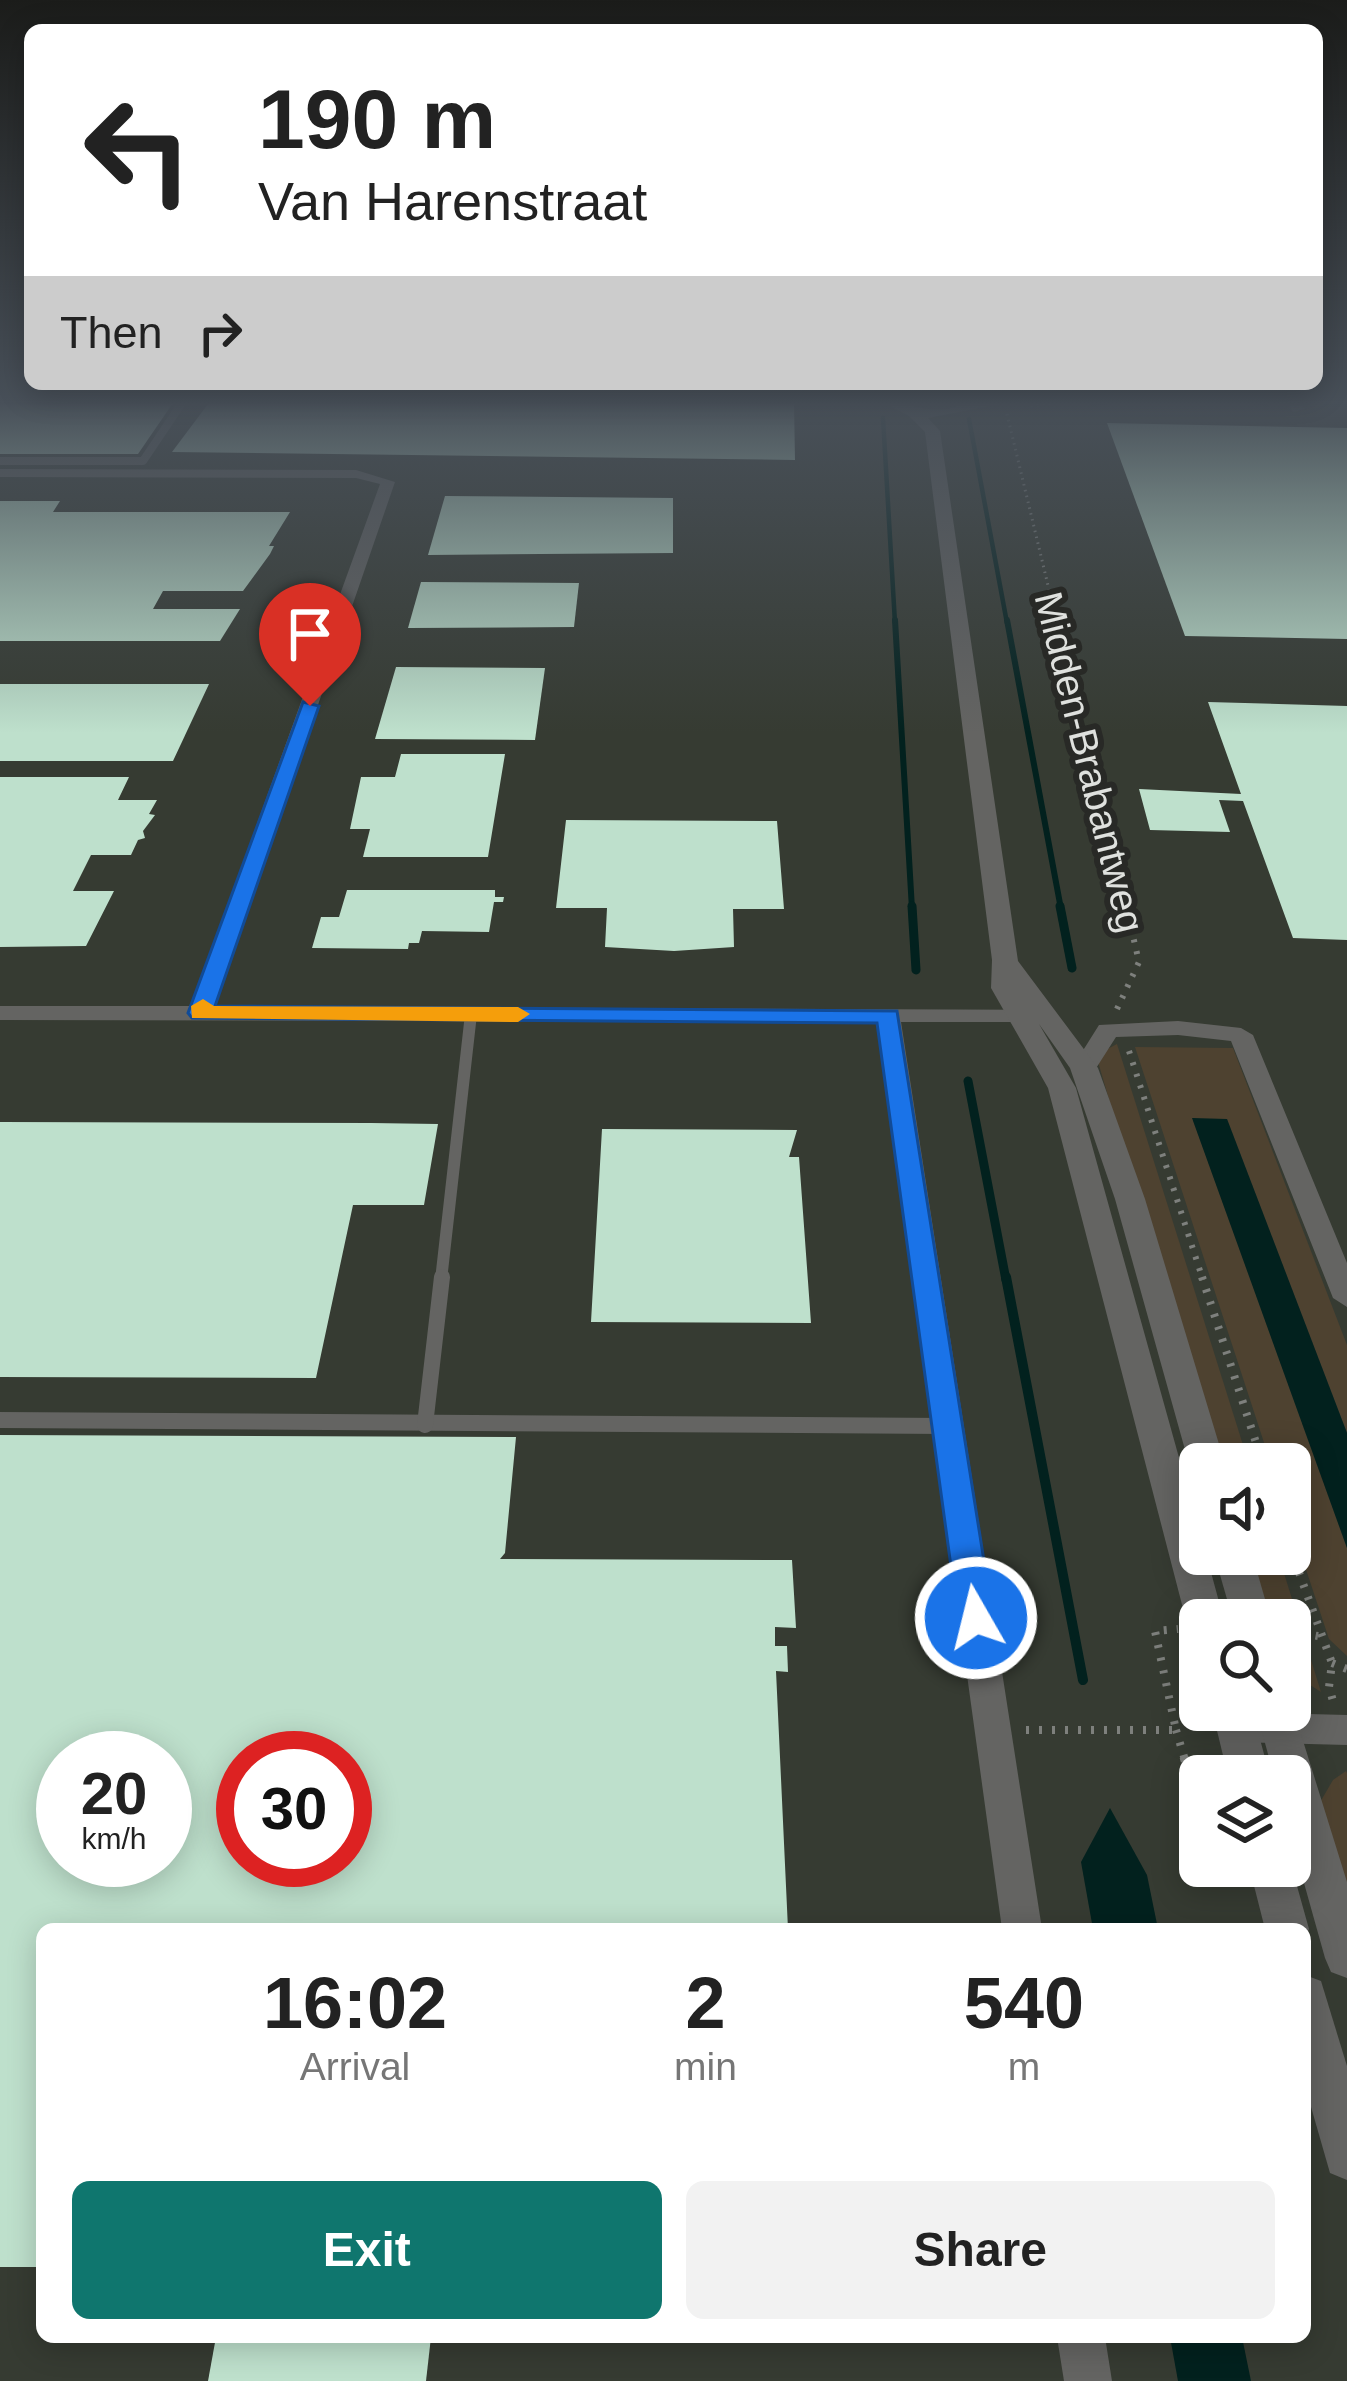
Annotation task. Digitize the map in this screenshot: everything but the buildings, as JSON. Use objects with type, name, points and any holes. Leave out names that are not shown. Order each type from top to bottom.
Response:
[{"type":"street","points":[[200,1013],[378,511]]},
{"type":"street","points":[[943,511],[1005,959],[1004,988],[1084,1068],[1130,1199],[1201,1443]]},
{"type":"street","points":[[0,1013],[1031,1016]]},
{"type":"street","points":[[888,1016],[1021,1923]]},
{"type":"street","points":[[1031,1016],[1062,1088],[1197,1599]]},
{"type":"street","points":[[1084,1068],[1108,1030],[1241,1035],[1347,1298]]},
{"type":"street","points":[[1311,1726],[1345,1730]]},
{"type":"street","points":[[1262,1731],[1347,1958]]},
{"type":"street","points":[[1277,1887],[1286,1923]]},
{"type":"street","points":[[1311,2019],[1347,2156]]},
{"type":"street","points":[[1082,2343],[1088,2381]]},
{"type":"lane","points":[[425,1425],[471,1014]]},
{"type":"lane","points":[[0,1420],[946,1426]]},
{"type":"path","name":"Midden-Brabantweg","points":[[1030,511],[1139,962],[1115,1004],[1256,1443]]},
{"type":"path","points":[[1299,1575],[1331,1663],[1329,1687],[1345,1730]]},
{"type":"path","points":[[1179,1627],[1155,1631],[1183,1755]]},
{"type":"path","points":[[1311,1635],[1318,1636]]},
{"type":"path","points":[[1331,1663],[1347,1669]]},
{"type":"path","points":[[992,1728],[1176,1730]]},
{"type":"shaded area","points":[[0,511],[1347,511],[1347,2381],[0,2381]]},
{"type":"shaded area","points":[[1117,1044],[1242,1443],[1210,1443],[1096,1055]]},
{"type":"shaded area","points":[[1135,1047],[1233,1048],[1347,1345],[1347,1433],[1227,1119],[1193,1120],[1309,1443],[1264,1443]]},
{"type":"shaded area","points":[[1311,1448],[1347,1548],[1347,1656],[1329,1639],[1308,1575]]},
{"type":"shaded area","points":[[1249,1575],[1285,1575],[1292,1599],[1256,1599]]},
{"type":"shaded area","points":[[1311,1660],[1321,1692],[1311,1686]]},
{"type":"shaded area","points":[[1346,1771],[1347,1921],[1319,1804],[1333,1780]]},
{"type":"water","points":[[1192,1118],[1227,1119],[1347,1433],[1347,1548]]},
{"type":"water","points":[[1110,1808],[1147,1875],[1157,1923],[1092,1923],[1081,1862]]},
{"type":"water","points":[[1171,2343],[1243,2343],[1251,2381],[1178,2381]]},
{"type":"waterway","points":[[888,511],[895,623]]},
{"type":"waterway","points":[[986,511],[1007,623]]},
{"type":"waterway","points":[[895,620],[912,909]]},
{"type":"waterway","points":[[1007,620],[1061,909]]},
{"type":"waterway","points":[[912,906],[916,970]]},
{"type":"waterway","points":[[1060,906],[1072,968]]},
{"type":"waterway","points":[[968,1081],[1006,1280]]},
{"type":"waterway","points":[[1006,1277],[1083,1680]]},
{"type":"slow traffic","points":[[203,1006],[200,1013],[518,1014]]},
{"type":"route","points":[[310,706],[200,1013],[888,1016],[976,1618]]}]
